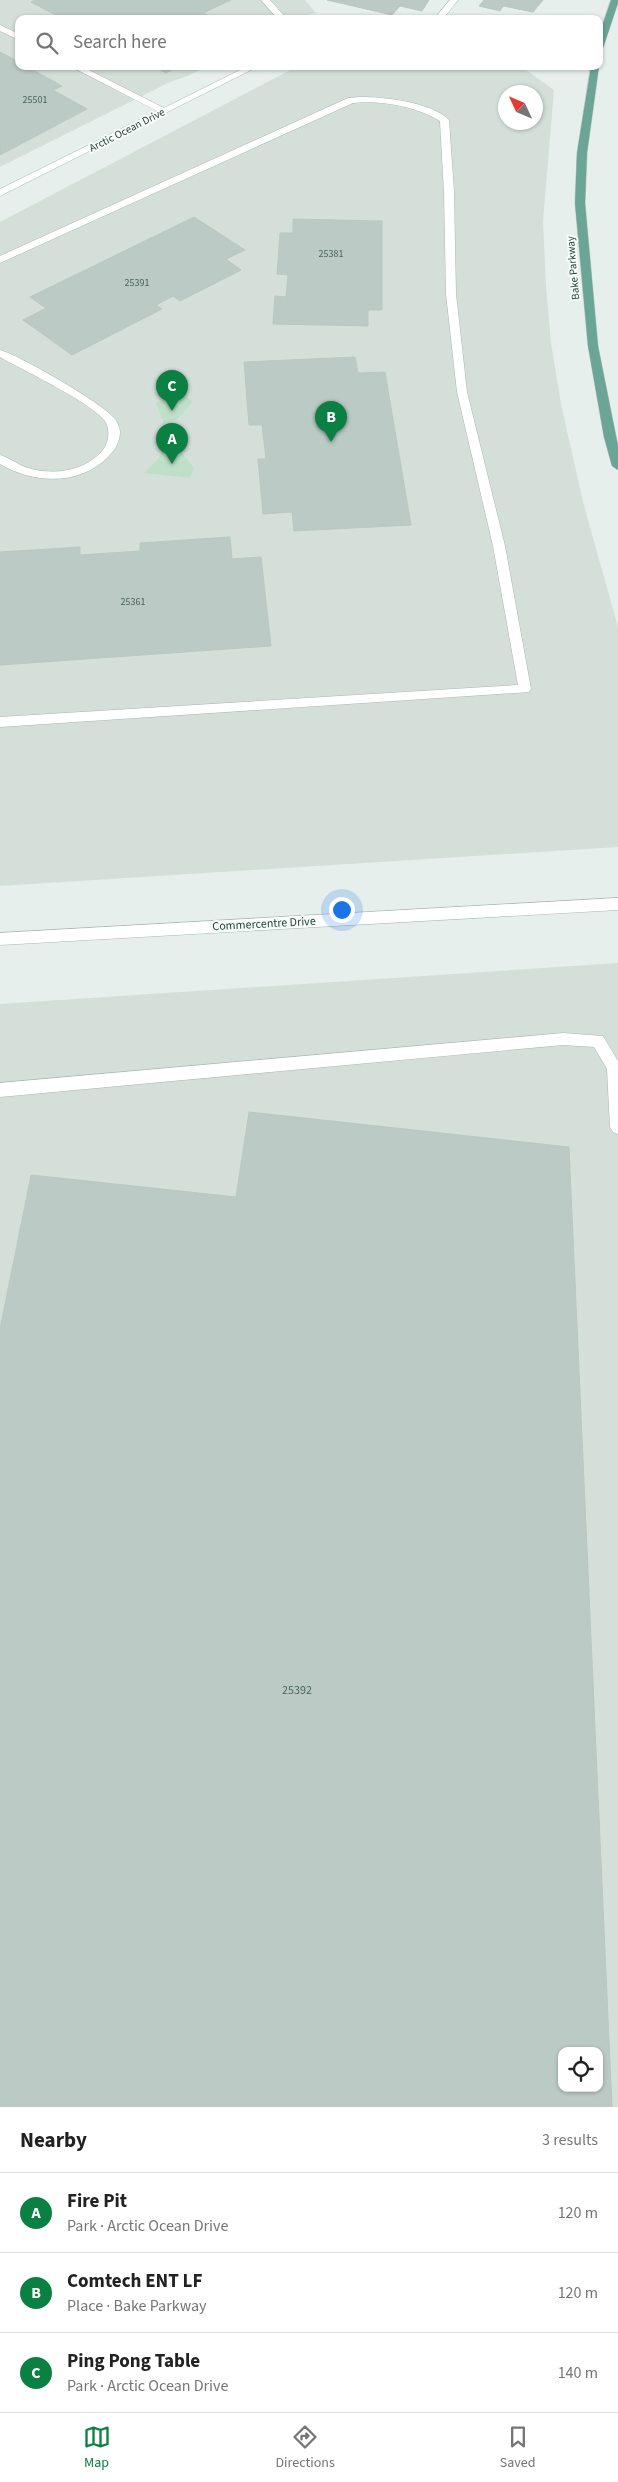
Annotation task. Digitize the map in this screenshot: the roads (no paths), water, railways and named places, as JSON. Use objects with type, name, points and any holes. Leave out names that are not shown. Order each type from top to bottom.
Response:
[{"type":"main road","points":[[603,37],[616,0]]},
{"type":"main road","name":"Bake Parkway","points":[[594,70],[582,153],[580,203],[593,346],[610,437],[618,466]]},
{"type":"street","points":[[265,0],[280,15]]},
{"type":"street","points":[[441,15],[454,0]]},
{"type":"street","points":[[0,28],[15,36]]},
{"type":"street","points":[[82,70],[164,112]]},
{"type":"street","name":"Arctic Ocean Drive","points":[[0,194],[247,70]]},
{"type":"street","points":[[0,260],[351,100],[374,101],[428,110],[440,116],[444,120],[449,192],[451,294],[462,392],[499,546],[526,689],[0,722]]},
{"type":"street","points":[[0,353],[95,408],[110,421],[114,434],[109,448],[96,462],[62,476],[34,474],[0,459]]},
{"type":"street","name":"Commercentre Drive","points":[[0,939],[618,904]]},
{"type":"street","points":[[0,1090],[564,1039],[598,1041],[614,1068],[618,1127]]},
{"type":"place","name":"Ping Pong Table","points":[[172,411]]},
{"type":"place","name":"Comtech ENT LF","points":[[331,442]]},
{"type":"place","name":"Fire Pit","points":[[172,464]]}]
